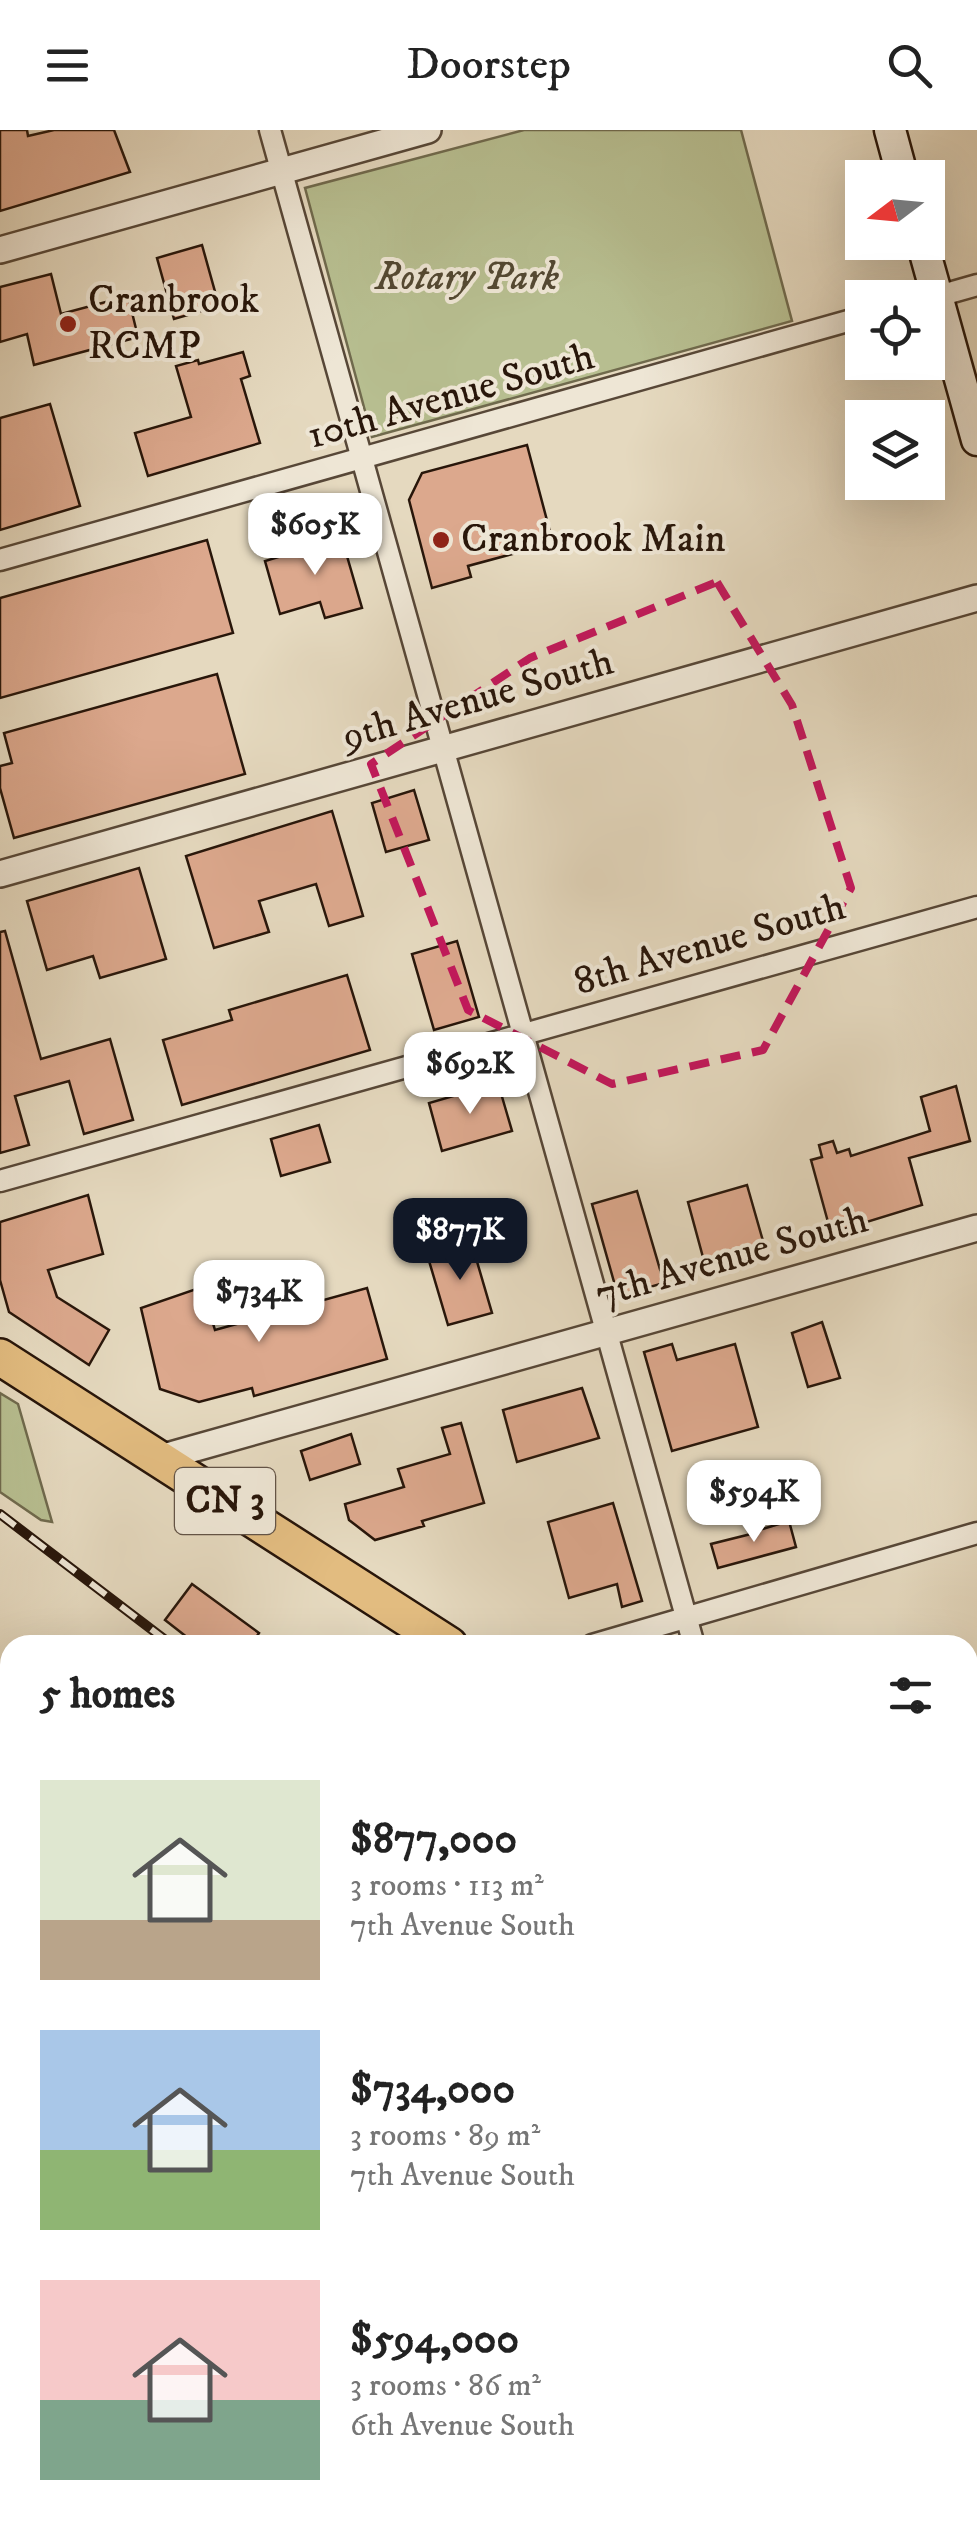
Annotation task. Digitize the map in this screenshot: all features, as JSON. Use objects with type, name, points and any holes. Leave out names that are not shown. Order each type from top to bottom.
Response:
[{"type":"highway","name":"CN 3","points":[[0,1357],[434,1635]]},
{"type":"main road","points":[[890,130],[899,160]]},
{"type":"main road","points":[[945,339],[977,440]]},
{"type":"street","points":[[270,130],[691,1635]]},
{"type":"street","points":[[0,250],[428,130]]},
{"type":"street","points":[[945,294],[977,285]]},
{"type":"street","name":"10th Avenue South","points":[[0,560],[845,322]]},
{"type":"street","name":"9th Avenue South","points":[[0,874],[977,598]]},
{"type":"street","name":"8th Avenue South","points":[[0,1181],[977,907]]},
{"type":"street","name":"7th Avenue South","points":[[160,1458],[977,1228]]},
{"type":"street","points":[[624,1635],[977,1533]]},
{"type":"highlighted area","points":[[717,582],[792,705],[851,888],[763,1050],[612,1084],[468,1010],[371,764],[530,658]]},
{"type":"green space","name":"Rotary Park","points":[[524,130],[741,130],[792,321],[372,437],[305,188]]},
{"type":"green space","points":[[0,1393],[18,1404],[52,1522],[41,1520],[0,1492]]},
{"type":"building","points":[[0,130],[27,130],[28,136],[54,130],[114,130],[130,172],[0,211]]},
{"type":"building","points":[[202,245],[219,306],[174,319],[157,258]]},
{"type":"building","name":"Cranbrook RCMP","points":[[51,274],[61,314],[128,296],[138,337],[34,365],[27,334],[0,342],[0,287]]},
{"type":"building","points":[[243,352],[250,376],[241,379],[260,443],[148,476],[135,433],[191,417],[176,366]]},
{"type":"building","points":[[50,404],[80,506],[0,530],[0,418]]},
{"type":"building","points":[[527,445],[553,543],[468,566],[471,577],[432,588],[409,500],[422,473]]},
{"type":"building","points":[[340,532],[362,608],[325,618],[320,602],[280,614],[265,561],[305,549],[303,543]]},
{"type":"building","points":[[207,540],[233,633],[0,698],[0,598]]},
{"type":"building","points":[[217,674],[245,774],[14,838],[0,788],[0,766],[12,763],[4,733]]},
{"type":"building","points":[[414,790],[429,840],[386,852],[372,803]]},
{"type":"building","points":[[332,811],[363,916],[329,926],[316,884],[259,901],[269,932],[214,948],[186,856]]},
{"type":"building","points":[[139,868],[166,959],[100,978],[93,956],[47,970],[27,901]]},
{"type":"building","points":[[5,931],[41,1059],[110,1039],[133,1120],[84,1134],[69,1081],[15,1096],[29,1145],[0,1153],[0,932]]},
{"type":"building","points":[[457,941],[479,1017],[434,1030],[412,954]]},
{"type":"building","points":[[347,975],[370,1050],[182,1105],[163,1040],[232,1020],[229,1010]]},
{"type":"building","points":[[498,1083],[512,1131],[442,1151],[429,1103]]},
{"type":"building","points":[[956,1086],[970,1141],[909,1158],[922,1205],[831,1233],[811,1160],[822,1157],[819,1145],[833,1141],[837,1153],[849,1149],[851,1156],[930,1131],[921,1097]]},
{"type":"building","points":[[319,1125],[330,1162],[281,1176],[271,1139]]},
{"type":"building","points":[[747,1185],[767,1255],[707,1272],[688,1202]]},
{"type":"building","points":[[637,1191],[664,1283],[618,1296],[592,1204]]},
{"type":"building","points":[[88,1195],[103,1254],[48,1270],[57,1297],[109,1330],[89,1365],[9,1312],[0,1280],[0,1222]]},
{"type":"building","points":[[471,1241],[492,1313],[448,1325],[427,1254]]},
{"type":"building","points":[[202,1287],[215,1330],[367,1288],[387,1359],[254,1396],[252,1388],[199,1402],[160,1389],[141,1308]]},
{"type":"building","points":[[822,1322],[840,1378],[808,1387],[792,1333]]},
{"type":"building","points":[[672,1344],[677,1360],[735,1344],[758,1427],[672,1451],[644,1352]]},
{"type":"building","points":[[582,1388],[599,1438],[517,1462],[503,1410]]},
{"type":"building","points":[[461,1423],[484,1503],[375,1540],[349,1520],[345,1504],[404,1487],[398,1469],[450,1454],[442,1428]]},
{"type":"building","points":[[351,1434],[360,1464],[310,1480],[301,1451]]},
{"type":"building","points":[[613,1503],[642,1601],[622,1607],[617,1584],[569,1598],[548,1522]]},
{"type":"building","points":[[789,1521],[796,1547],[718,1568],[711,1544]]},
{"type":"building","points":[[192,1584],[259,1633],[184,1635],[165,1620]]},
{"type":"railway","points":[[0,1514],[159,1635]]},
{"type":"place","name":"Cranbrook RCMP","points":[[68,324]]},
{"type":"place","name":"Cranbrook Main","points":[[441,540]]}]
